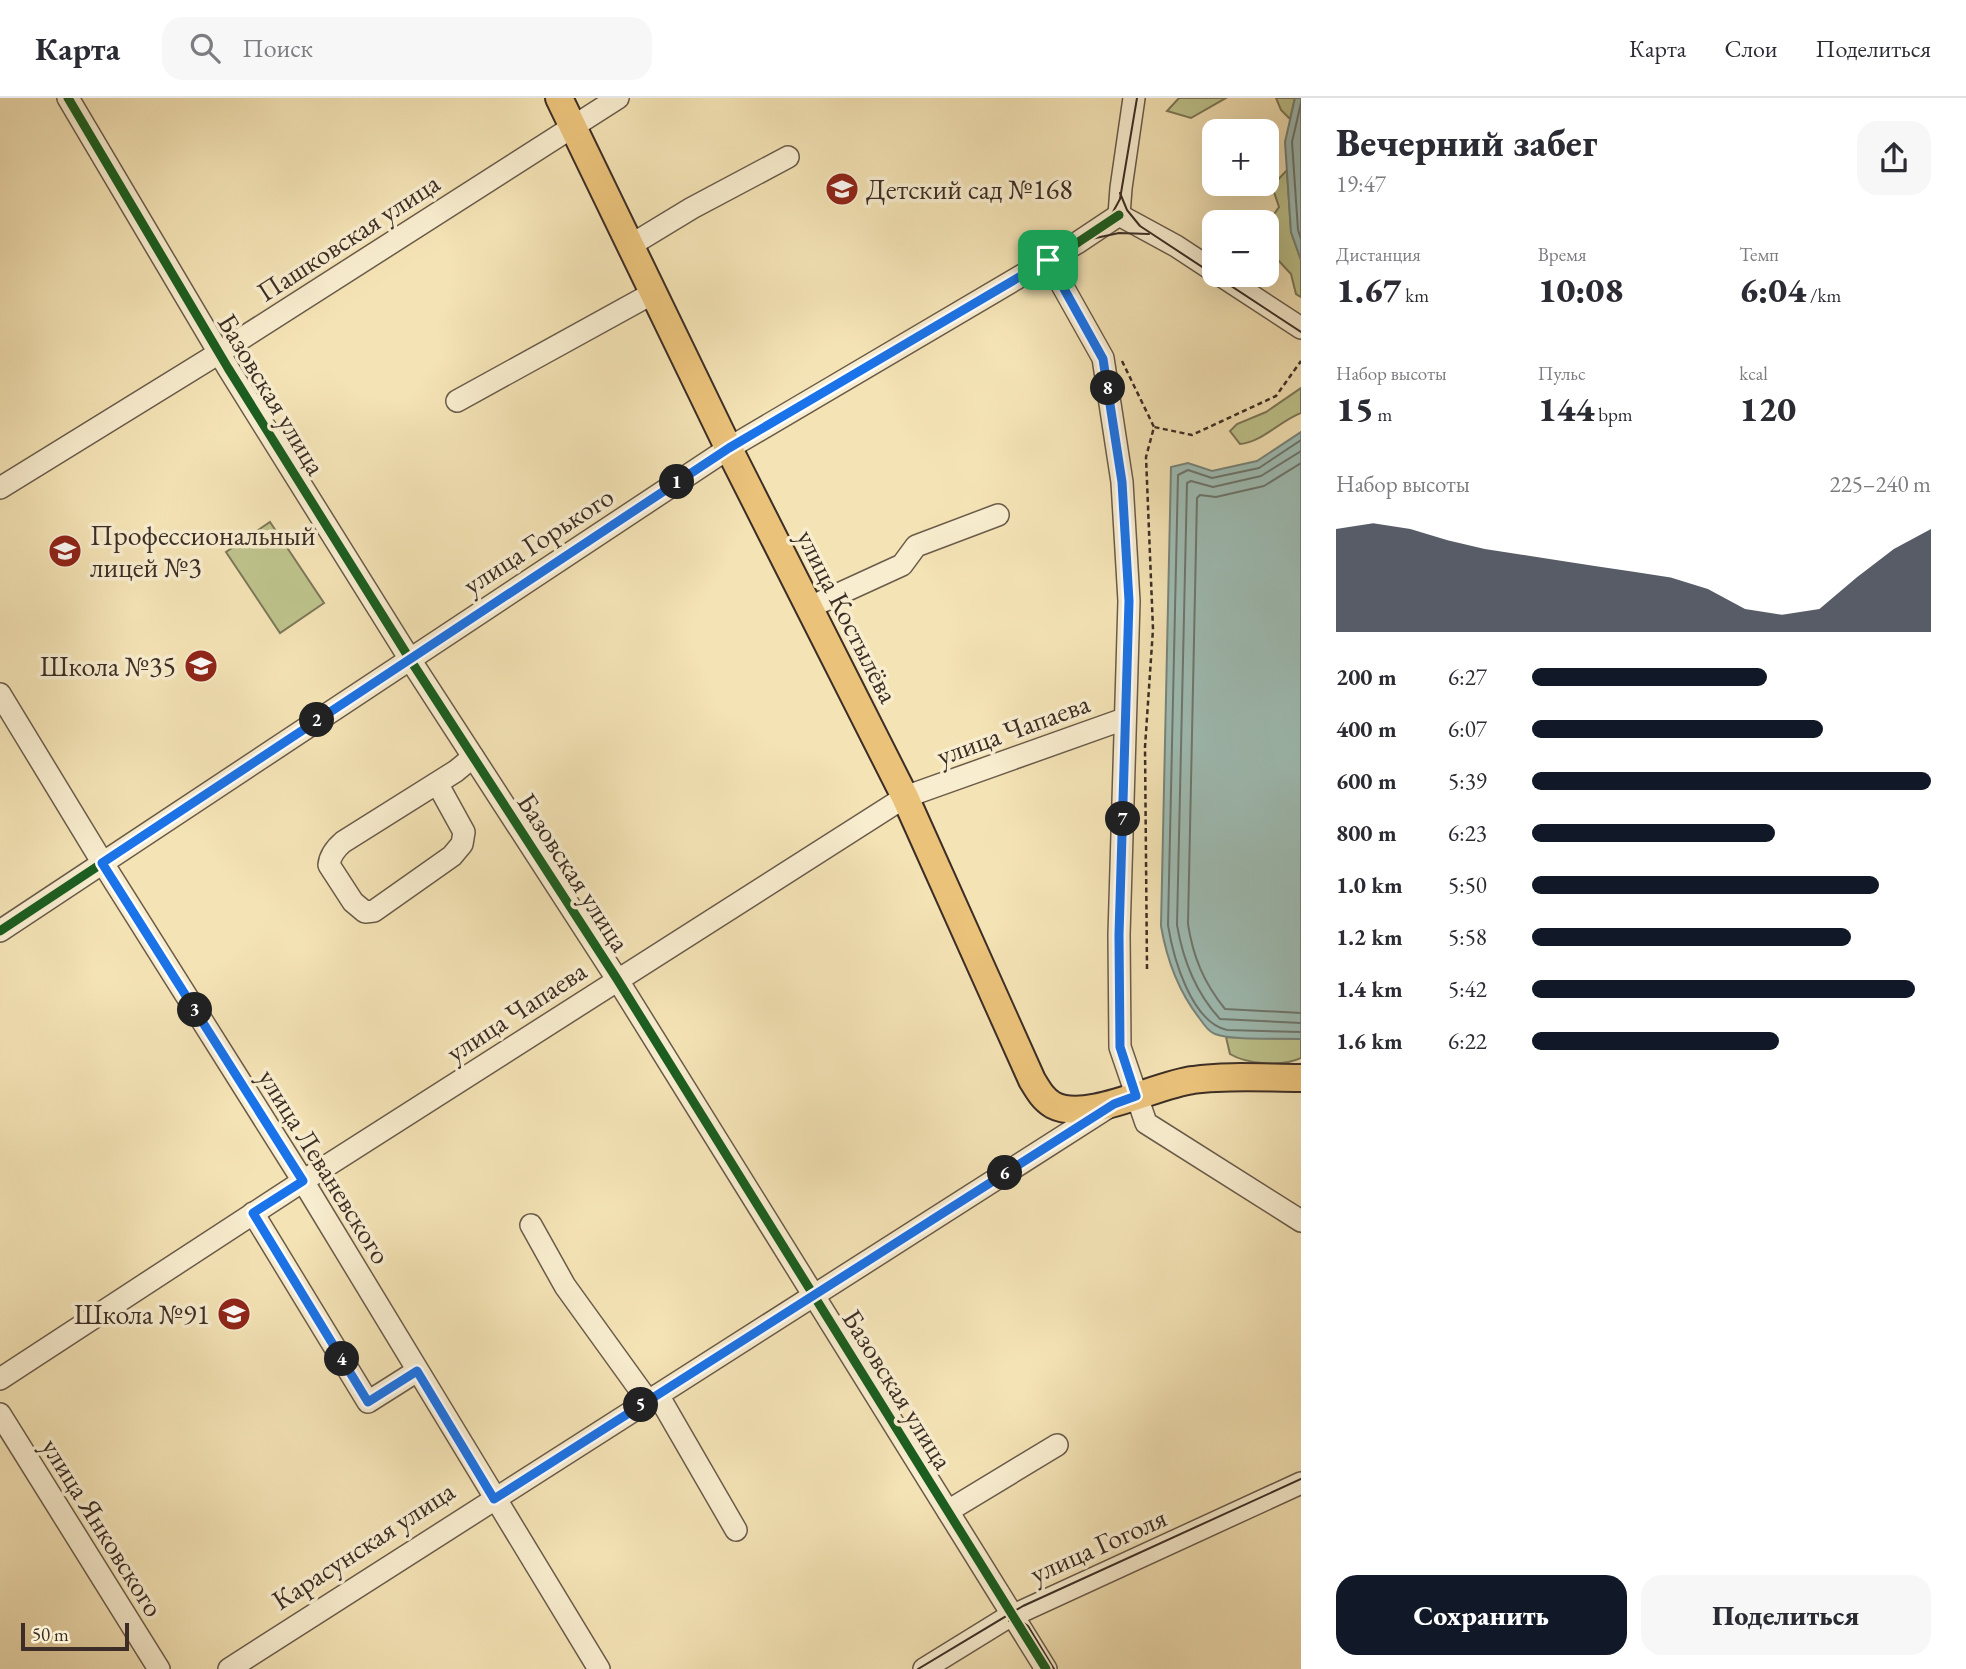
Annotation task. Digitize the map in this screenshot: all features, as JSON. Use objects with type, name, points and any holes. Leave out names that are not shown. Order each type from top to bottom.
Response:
[{"type":"main road","name":"улица Костылёва","points":[[559,98],[808,608],[905,797],[1032,1080],[1041,1095],[1051,1104],[1062,1108],[1125,1100]]},
{"type":"main road","name":"Карасунская улица","points":[[1125,1100],[1193,1080],[1301,1078]]},
{"type":"street","name":"Базовская улица","points":[[68,98],[219,353],[409,658],[617,979],[1046,1669]]},
{"type":"street","name":"Пашковская улица","points":[[0,488],[219,353],[618,98]]},
{"type":"street","points":[[1134,98],[1119,215],[1202,263]]},
{"type":"street","points":[[631,245],[692,208],[788,157]]},
{"type":"street","name":"улица Горького","points":[[0,931],[729,448],[1048,260],[1119,215]]},
{"type":"street","points":[[1048,260],[1103,359],[1123,495],[1129,601],[1119,935],[1120,1047],[1125,1100],[1146,1123],[1301,1221]]},
{"type":"street","points":[[1238,287],[1301,328]]},
{"type":"street","points":[[457,401],[654,292]]},
{"type":"street","points":[[808,608],[902,565],[916,546],[998,515]]},
{"type":"street","name":"улица Леваневского","points":[[0,694],[102,863],[303,1181],[599,1669]]},
{"type":"street","name":"улица Чапаева","points":[[0,1379],[253,1213],[905,797],[1124,719]]},
{"type":"street","points":[[437,783],[464,832],[461,844],[452,856],[441,864],[374,911],[365,912],[353,902],[329,864],[330,859],[343,842],[473,757]]},
{"type":"street","name":"Карасунская улица","points":[[229,1669],[812,1296],[1125,1100]]},
{"type":"street","points":[[253,1213],[368,1402],[417,1371]]},
{"type":"street","points":[[531,1225],[565,1286],[653,1398],[736,1530]]},
{"type":"street","name":"улица Янковского","points":[[0,1414],[159,1669]]},
{"type":"street","points":[[948,1511],[1057,1445]]},
{"type":"street","name":"улица Гоголя","points":[[924,1669],[1013,1615],[1301,1483]]},
{"type":"path","points":[[1147,969],[1145,747],[1153,629],[1147,526],[1148,447],[1154,427],[1192,435],[1276,396],[1301,361]]},
{"type":"green space","points":[[1179,98],[1226,98],[1191,118],[1167,111]]},
{"type":"green space","points":[[1276,98],[1295,98],[1290,119],[1281,110]]},
{"type":"green space","points":[[1287,170],[1291,232],[1301,260],[1301,297],[1296,294],[1291,274],[1279,261],[1279,207],[1275,196],[1279,196],[1279,179]]},
{"type":"green space","points":[[1301,388],[1301,413],[1248,442],[1240,444],[1230,431],[1237,424],[1266,412]]},
{"type":"green space","points":[[270,522],[324,603],[280,633],[226,552]]},
{"type":"green space","points":[[1226,1037],[1301,1039],[1301,1058],[1285,1063],[1245,1060],[1230,1054]]},
{"type":"water","points":[[1295,98],[1301,98],[1301,260],[1291,232],[1285,142]]},
{"type":"water","points":[[1301,432],[1301,1039],[1233,1038],[1211,1032],[1185,998],[1174,975],[1161,926],[1171,467],[1188,463],[1212,471],[1257,461]]},
{"type":"tram line","points":[[0,935],[730,451],[1091,237],[1107,223],[1120,199],[1137,98]]},
{"type":"tram line","points":[[1120,193],[1127,210],[1140,226],[1301,332]]},
{"type":"tram line","points":[[1091,239],[1119,233],[1149,234]]},
{"type":"tram line","points":[[918,1669],[1023,1606],[1301,1479]]},
{"type":"tram line","points":[[1009,1621],[1017,1618],[1028,1626],[1054,1669]]},
{"type":"cycle path","points":[[68,98],[228,368],[411,661],[617,979],[1046,1669]]},
{"type":"cycle path","points":[[0,931],[729,448],[1077,243],[1119,215]]},
{"type":"place","name":"Детский сад №168","points":[[842,189]]},
{"type":"place","name":"Профессиональный лицей №3","points":[[65,551]]},
{"type":"place","name":"Школа №35","points":[[201,666]]},
{"type":"place","name":"Школа №91","points":[[234,1314]]},
{"type":"route","points":[[1048,260],[1103,359],[1122,482],[1129,601],[1119,935],[1120,1047],[1136,1096],[1114,1104],[494,1499],[417,1371],[368,1402],[253,1213],[303,1181],[102,863],[729,448],[1048,260]]}]
